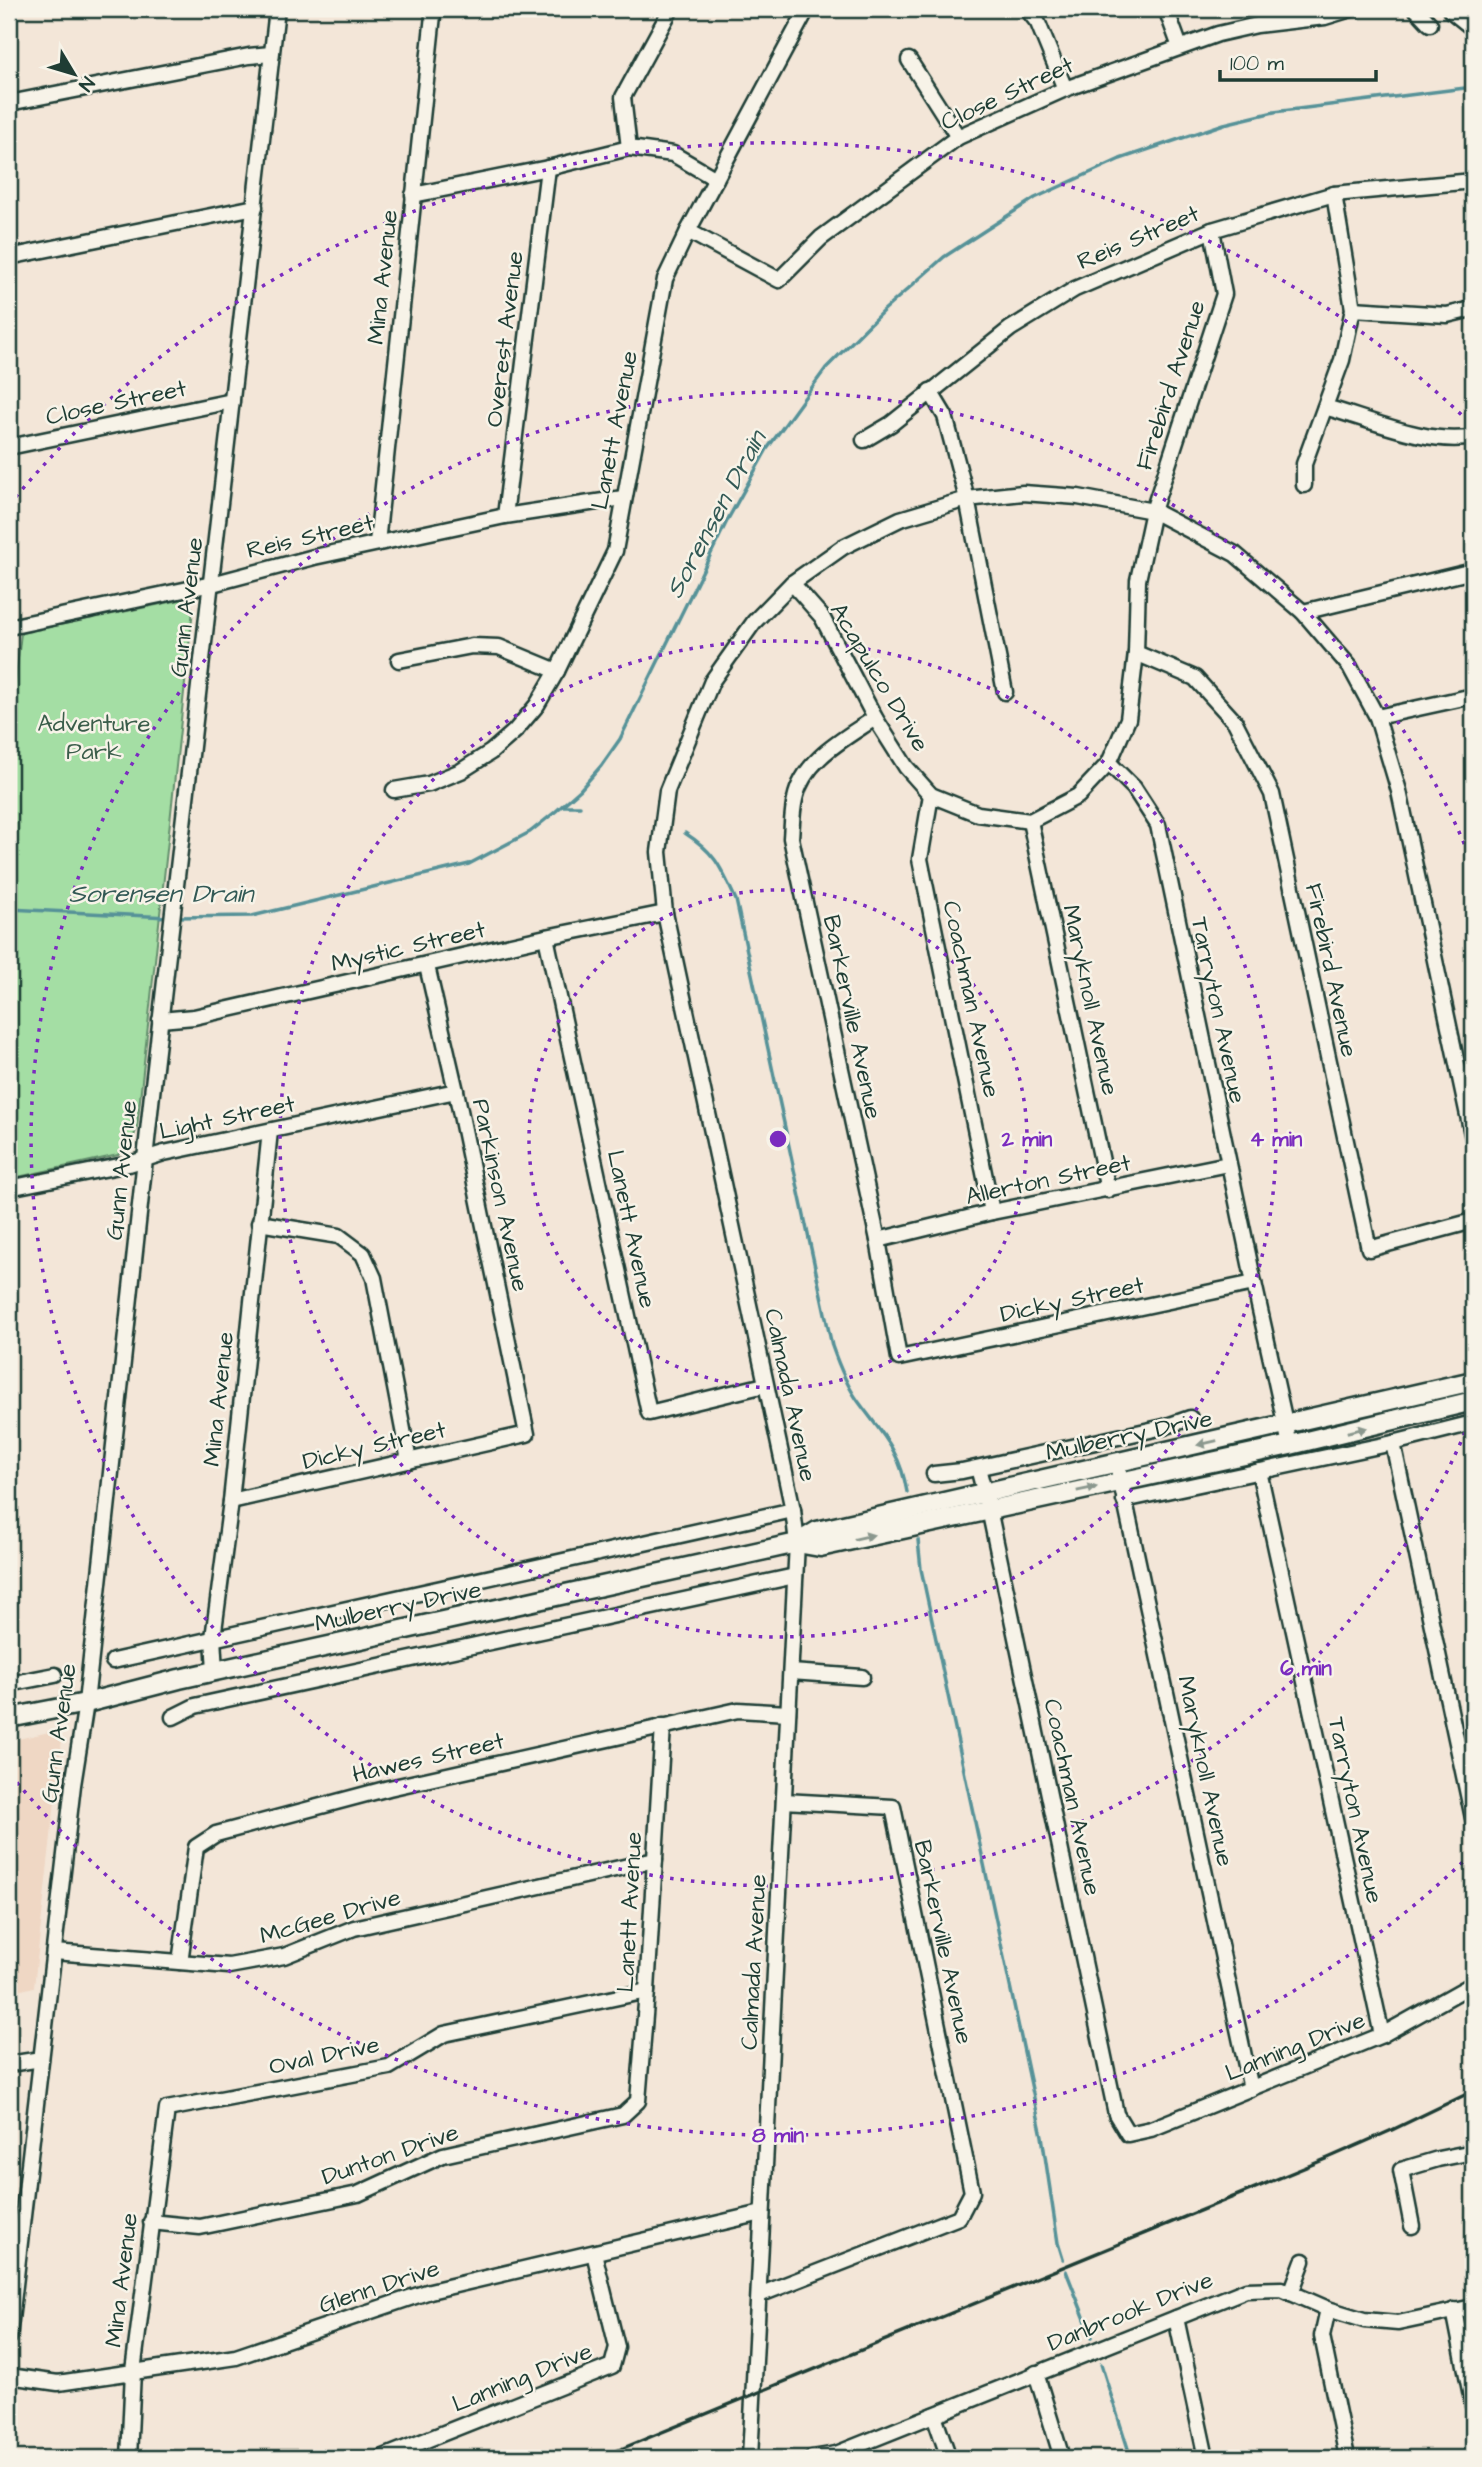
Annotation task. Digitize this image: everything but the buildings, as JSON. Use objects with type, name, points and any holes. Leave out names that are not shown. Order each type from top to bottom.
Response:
[{"type":"main road","points":[[1452,9],[1473,26]]},
{"type":"main road","name":"Mulberry Drive","points":[[987,1501],[1117,1464],[1473,1381]]},
{"type":"main road","name":"Mulberry Drive","points":[[9,1718],[797,1543],[817,1531],[987,1501],[1123,1491],[1290,1445],[1473,1401]]},
{"type":"street","name":"Gunn Avenue","points":[[9,2337],[73,1785],[86,1703],[160,1020],[277,9]]},
{"type":"street","points":[[629,148],[624,97],[671,9]]},
{"type":"street","name":"Lanett Avenue","points":[[394,790],[429,784],[461,771],[491,752],[515,731],[537,705],[556,671],[615,551],[666,279],[688,231],[807,9]]},
{"type":"street","points":[[1027,9],[1038,23],[1065,89]]},
{"type":"street","points":[[1166,9],[1180,47]]},
{"type":"street","name":"Close Street","points":[[688,231],[779,280],[821,239],[958,136],[1065,89],[1218,34],[1257,25],[1325,18],[1351,9]]},
{"type":"street","points":[[1416,9],[1430,24]]},
{"type":"street","name":"Mina Avenue","points":[[377,543],[433,15]]},
{"type":"street","points":[[9,103],[271,54]]},
{"type":"street","points":[[909,60],[958,136]]},
{"type":"street","points":[[413,195],[548,168],[629,148],[673,154],[716,179]]},
{"type":"street","name":"Overest Avenue","points":[[505,516],[548,168]]},
{"type":"street","name":"Reis Street","points":[[864,440],[891,424],[1010,329],[1075,289],[1212,230],[1334,194],[1473,181]]},
{"type":"street","points":[[1304,485],[1304,464],[1342,360],[1353,309],[1334,194]]},
{"type":"street","points":[[9,257],[255,207]]},
{"type":"street","name":"Firebird Avenue","points":[[1153,511],[1224,294],[1212,230]]},
{"type":"street","points":[[1353,309],[1447,315],[1472,309]]},
{"type":"street","points":[[930,391],[945,416],[967,499],[1004,692]]},
{"type":"street","name":"Close Street","points":[[9,447],[232,401]]},
{"type":"street","points":[[1325,407],[1435,439],[1473,438]]},
{"type":"street","name":"Calmada Avenue","points":[[751,2458],[797,1543],[793,1510],[664,913],[659,852],[667,791],[712,681],[754,622],[792,583],[843,547],[900,519],[967,499],[1023,493],[1078,497],[1153,511],[1236,554],[1303,612],[1350,667],[1377,717],[1399,791],[1473,1139]]},
{"type":"street","name":"Reis Street","points":[[9,627],[212,584],[377,543],[505,516],[623,498]]},
{"type":"street","points":[[1030,821],[1078,796],[1109,763],[1128,719],[1136,653],[1139,580],[1153,511]]},
{"type":"street","points":[[1303,612],[1473,570]]},
{"type":"street","name":"Acapulco Drive","points":[[792,583],[822,617],[875,718],[906,767],[931,795],[978,814],[1030,821]]},
{"type":"street","points":[[399,660],[472,646],[499,647],[556,671]]},
{"type":"street","name":"Firebird Avenue","points":[[1136,653],[1195,678],[1235,722],[1272,793],[1369,1249],[1473,1221]]},
{"type":"street","points":[[1377,717],[1473,696]]},
{"type":"street","name":"Barkerville Avenue","points":[[875,718],[830,748],[809,769],[795,796],[790,838],[878,1240],[899,1358]]},
{"type":"street","name":"Tarryton Avenue","points":[[1109,763],[1134,788],[1158,825],[1228,1164],[1290,1445]]},
{"type":"street","name":"Coachman Avenue","points":[[931,795],[920,859],[992,1212]]},
{"type":"street","name":"Maryknoll Avenue","points":[[1030,821],[1108,1190]]},
{"type":"street","name":"Mystic Street","points":[[160,1020],[194,1017],[664,913]]},
{"type":"street","name":"Lanett Avenue","points":[[546,937],[649,1413],[765,1385]]},
{"type":"street","name":"Parkinson Avenue","points":[[427,966],[456,1091],[527,1434]]},
{"type":"street","name":"Light Street","points":[[9,1188],[456,1091]]},
{"type":"street","name":"Mina Avenue","points":[[215,1671],[213,1638],[231,1501],[270,1130]]},
{"type":"street","name":"Allerton Street","points":[[878,1240],[992,1212],[1228,1164]]},
{"type":"street","points":[[259,1223],[339,1237],[363,1254],[374,1278],[409,1461]]},
{"type":"street","name":"Dicky Street","points":[[899,1358],[1254,1283]]},
{"type":"street","points":[[934,1474],[978,1468],[1164,1427],[1190,1418]]},
{"type":"street","points":[[1123,1491],[1259,1471],[1473,1423]]},
{"type":"street","name":"Dicky Street","points":[[231,1501],[527,1434]]},
{"type":"street","points":[[1393,1443],[1473,1818]]},
{"type":"street","name":"Maryknoll Avenue","points":[[1117,1464],[1251,2089]]},
{"type":"street","name":"Coachman Avenue","points":[[978,1468],[1116,2114],[1128,2134]]},
{"type":"street","name":"Tarryton Avenue","points":[[1259,1471],[1382,2035]]},
{"type":"street","name":"Mulberry Drive","points":[[113,1661],[793,1510]]},
{"type":"street","points":[[173,1717],[195,1706],[795,1577]]},
{"type":"street","points":[[791,1672],[862,1677]]},
{"type":"street","points":[[9,1684],[55,1675]]},
{"type":"street","name":"Hawes Street","points":[[180,1962],[196,1847],[216,1834],[389,1787],[738,1710],[789,1713]]},
{"type":"street","name":"Lanett Avenue","points":[[638,2101],[663,1726]]},
{"type":"street","name":"Barkerville Avenue","points":[[759,2295],[959,2217],[972,2192],[892,1807],[784,1801]]},
{"type":"street","name":"McGee Drive","points":[[54,1952],[229,1966],[284,1956],[354,1928],[655,1860]]},
{"type":"street","name":"Lanning Drive","points":[[1128,2134],[1152,2129],[1382,2035],[1473,1984]]},
{"type":"street","name":"Oval Drive","points":[[167,2109],[389,2067],[444,2034],[647,1992]]},
{"type":"street","points":[[9,2064],[41,2059]]},
{"type":"street","name":"Dunton Drive","points":[[151,2222],[200,2227],[358,2194],[443,2155],[623,2115],[638,2101]]},
{"type":"street","name":"Mina Avenue","points":[[129,2458],[133,2371],[167,2109]]},
{"type":"street","points":[[1412,2226],[1401,2170],[1473,2152]]},
{"type":"street","name":"Glenn Drive","points":[[9,2376],[58,2383],[236,2357],[430,2291],[762,2213]]},
{"type":"street","name":"Lanning Drive","points":[[381,2458],[612,2366],[617,2347],[594,2253]]},
{"type":"street","points":[[1292,2293],[1303,2261]]},
{"type":"street","name":"Danbrook Drive","points":[[813,2458],[837,2456],[1246,2290],[1282,2289],[1328,2309],[1364,2320],[1398,2323],[1473,2307]]},
{"type":"street","points":[[1328,2309],[1322,2336],[1347,2457]]},
{"type":"street","points":[[1454,2311],[1473,2406]]},
{"type":"street","points":[[1176,2318],[1206,2458]]},
{"type":"street","points":[[1036,2374],[1062,2458]]},
{"type":"street","points":[[934,2415],[949,2458]]},
{"type":"shaded area","points":[[54,1731],[59,1733],[62,1739],[34,1987],[9,1993],[9,1741]]},
{"type":"green space","name":"Adventure Park","points":[[185,599],[193,609],[137,1127],[133,1139],[118,1155],[9,1179],[9,737],[21,633]]},
{"type":"waterway","name":"Sorensen Drain","points":[[176,917],[252,916],[469,864],[530,832],[555,812],[580,790],[620,739],[728,519],[767,449],[826,368],[883,311],[944,257],[1035,198],[1120,159],[1224,124],[1274,112],[1473,87]]},
{"type":"waterway","points":[[562,806],[580,806]]},
{"type":"waterway","points":[[685,833],[711,855],[736,900],[832,1346],[850,1388],[895,1453],[907,1492]]},
{"type":"waterway","name":"Sorensen Drain","points":[[9,909],[168,917]]},
{"type":"waterway","points":[[918,1540],[921,1569],[1042,2136],[1058,2243],[1063,2259]]},
{"type":"waterway","points":[[1066,2271],[1092,2337]]},
{"type":"waterway","points":[[1101,2364],[1131,2458]]},
{"type":"railway","points":[[599,2458],[1328,2158],[1473,2091]]}]
